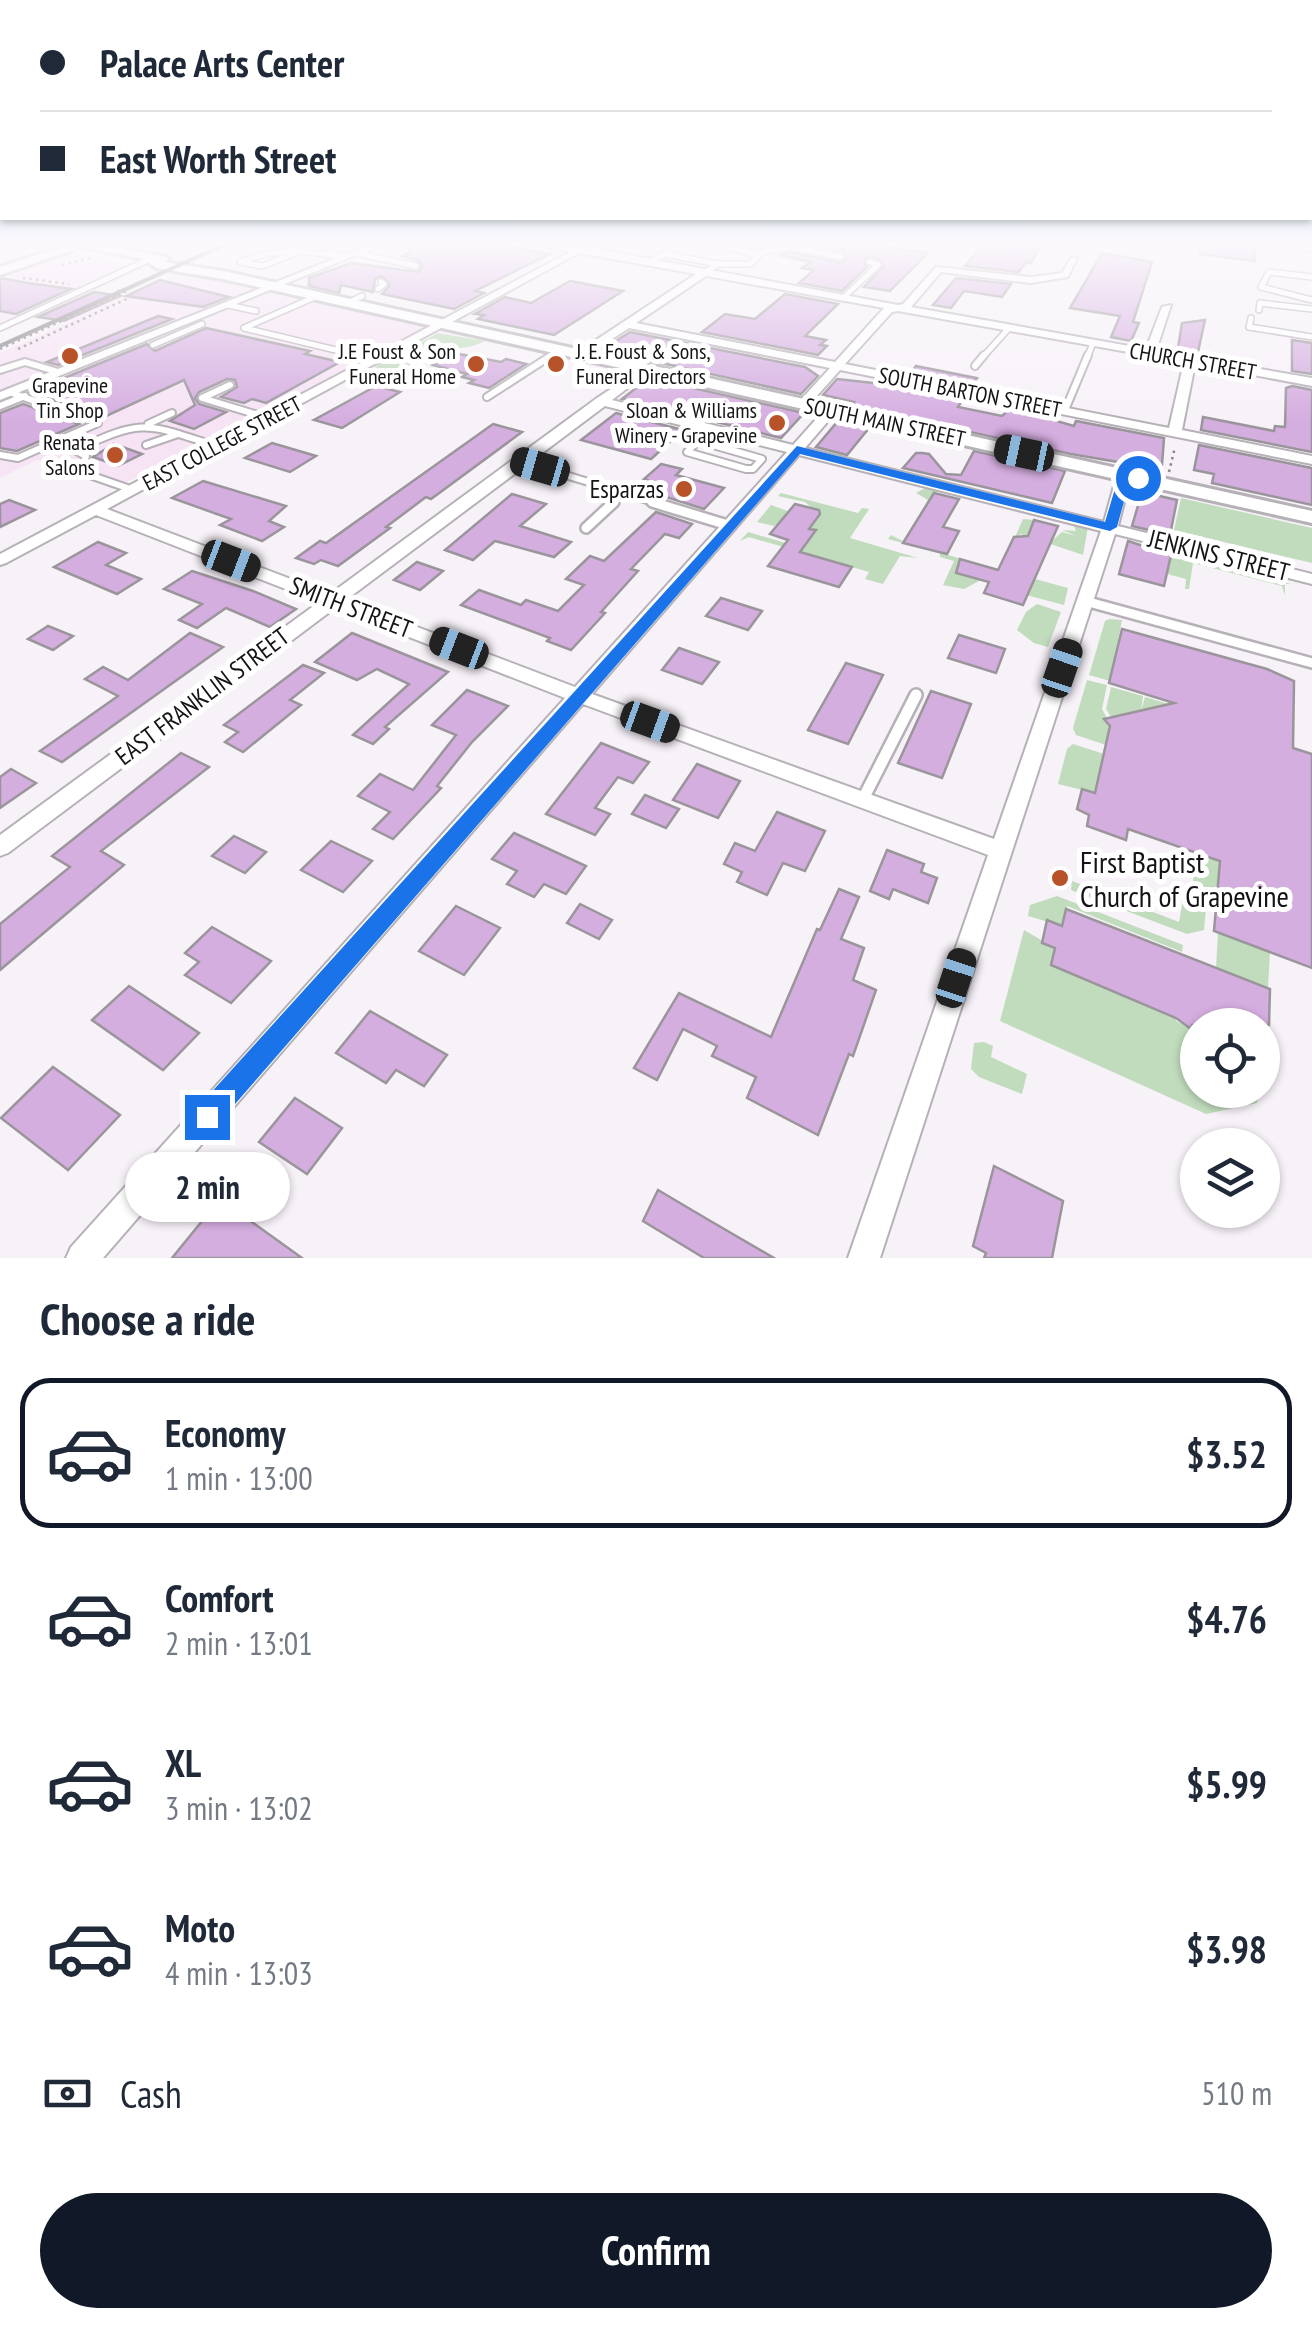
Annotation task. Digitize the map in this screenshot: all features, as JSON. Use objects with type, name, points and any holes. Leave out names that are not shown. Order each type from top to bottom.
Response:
[{"type":"main road","name":"SOUTH MAIN STREET","points":[[348,303],[1312,517]]},
{"type":"street","points":[[5,394],[231,303]]},
{"type":"street","name":"EAST COLLEGE STREET","points":[[0,560],[482,303]]},
{"type":"street","points":[[582,354],[660,303]]},
{"type":"street","name":"CHURCH STREET","points":[[868,303],[1312,382]]},
{"type":"street","points":[[803,404],[888,310],[909,303]]},
{"type":"street","points":[[1150,354],[1167,307]]},
{"type":"street","name":"SOUTH BARTON STREET","points":[[627,324],[1312,460]]},
{"type":"street","points":[[1177,432],[1190,360]]},
{"type":"street","name":"EAST FRANKLIN STREET","points":[[0,847],[646,369]]},
{"type":"street","name":"JENKINS STREET","points":[[601,401],[1312,578]]},
{"type":"street","points":[[82,1258],[831,410]]},
{"type":"street","points":[[864,1258],[1110,527],[1124,475]]},
{"type":"street","name":"SMITH STREET","points":[[97,510],[579,696],[999,850]]},
{"type":"lane","points":[[0,328],[55,303]]},
{"type":"lane","points":[[302,303],[244,328],[376,360]]},
{"type":"lane","points":[[1259,310],[1260,303],[1312,309]]},
{"type":"lane","points":[[228,304],[256,311]]},
{"type":"lane","points":[[1248,337],[1251,318]]},
{"type":"lane","points":[[153,344],[202,324]]},
{"type":"lane","points":[[1250,327],[1312,337]]},
{"type":"lane","points":[[976,366],[1009,328]]},
{"type":"lane","points":[[166,330],[180,334]]},
{"type":"lane","points":[[1066,410],[1093,343]]},
{"type":"lane","points":[[487,397],[560,350]]},
{"type":"lane","points":[[0,370],[25,362],[58,372]]},
{"type":"lane","points":[[230,385],[202,398],[268,418]]},
{"type":"lane","points":[[0,455],[18,458],[98,423],[25,396],[5,394]]},
{"type":"lane","points":[[0,406],[25,396]]},
{"type":"lane","points":[[133,490],[81,472],[86,456],[75,450],[118,430],[148,424],[172,413]]},
{"type":"lane","points":[[148,424],[216,446]]},
{"type":"lane","points":[[699,441],[762,459],[752,469],[746,469],[687,452],[711,428]]},
{"type":"lane","points":[[146,445],[178,434]]},
{"type":"lane","points":[[520,462],[731,526]]},
{"type":"lane","points":[[586,528],[623,493]]},
{"type":"lane","points":[[1085,601],[1312,664]]},
{"type":"lane","points":[[863,800],[916,695]]},
{"type":"path","points":[[0,349],[102,303]]},
{"type":"path","points":[[18,349],[119,303]]},
{"type":"path","points":[[1168,474],[1177,432]]},
{"type":"shaded area","points":[[0,303],[67,303],[0,332]]},
{"type":"shaded area","points":[[111,303],[319,303],[430,327],[115,488],[37,460],[0,478],[0,353]]},
{"type":"green space","points":[[438,333],[485,341],[411,355],[403,362],[429,370],[419,378],[374,367]]},
{"type":"green space","points":[[927,487],[938,490],[904,543],[1068,588],[1064,605],[1026,595],[1032,580],[963,560],[956,573],[981,580],[964,589],[943,585],[954,561],[940,557],[940,553],[888,539],[891,535],[903,541],[928,500],[916,493]]},
{"type":"green space","points":[[781,493],[858,513],[862,508],[869,509],[850,538],[918,558],[900,556],[883,584],[865,579],[869,572],[749,537],[740,541],[748,532],[786,543],[811,537],[815,530],[781,521],[774,526],[757,522],[771,505],[815,521],[820,515],[805,502],[778,496]]},
{"type":"green space","points":[[1181,498],[1312,528],[1312,563],[1174,530]]},
{"type":"green space","points":[[1023,519],[1034,520],[1053,540],[1062,532],[1076,536],[1062,530],[1076,531],[1073,523],[1088,527],[1083,555],[1021,534],[1015,537]]},
{"type":"green space","points":[[1171,555],[1291,584],[1285,584],[1285,595],[1282,586],[1193,563],[1189,589],[1185,589],[1186,579],[1167,574]]},
{"type":"green space","points":[[1037,604],[1061,612],[1048,647],[1034,643],[1017,630],[1026,612]]},
{"type":"green space","points":[[1122,620],[1110,681],[1089,675],[1105,621]]},
{"type":"green space","points":[[1087,680],[1107,685],[1102,709],[1112,727],[1106,745],[1076,735],[1073,728]]},
{"type":"green space","points":[[1111,687],[1143,696],[1141,711],[1145,697],[1224,720],[1142,720],[1135,712],[1111,717],[1106,709]]},
{"type":"green space","points":[[1073,744],[1104,754],[1095,793],[1058,784],[1067,749]]},
{"type":"green space","points":[[1196,853],[1220,861],[1216,899],[1192,890]]},
{"type":"green space","points":[[1072,881],[1179,922],[1183,900],[1206,908],[1204,930],[1187,934],[1071,890]]},
{"type":"green space","points":[[1057,896],[1183,945],[1182,952],[1067,906],[1062,926],[1028,916],[1030,905]]},
{"type":"green space","points":[[1024,930],[1055,948],[1052,965],[1176,1018],[1180,1023],[1180,1102],[1000,1021]]},
{"type":"green space","points":[[1218,932],[1270,952],[1268,988],[1216,968]]},
{"type":"green space","points":[[974,1043],[993,1046],[991,1057],[1027,1074],[1022,1094],[979,1077],[971,1069]]},
{"type":"green space","points":[[1193,1108],[1234,1108],[1206,1114]]},
{"type":"building","points":[[0,303],[41,303],[16,314],[0,311]]},
{"type":"building","points":[[70,303],[105,303],[64,321],[38,317]]},
{"type":"building","points":[[173,303],[214,303],[203,307]]},
{"type":"building","points":[[424,303],[466,303],[454,309]]},
{"type":"building","points":[[495,303],[605,303],[554,335],[478,319],[484,315],[475,314]]},
{"type":"building","points":[[775,303],[838,304],[805,336],[826,340],[820,345],[827,346],[818,355],[702,332],[725,314],[755,319]]},
{"type":"building","points":[[935,303],[955,303],[951,308],[933,305]]},
{"type":"building","points":[[1073,303],[1139,303],[1133,322],[1139,323],[1131,341],[1111,337],[1120,316],[1070,308]]},
{"type":"building","points":[[158,316],[172,319],[58,365],[47,362]]},
{"type":"building","points":[[1205,320],[1198,352],[1178,348],[1182,323]]},
{"type":"building","points":[[206,328],[310,351],[305,354],[340,362],[266,403],[221,397],[237,387],[235,380],[227,379],[199,392],[195,398],[199,404],[226,412],[194,429],[170,421],[195,405],[184,380],[102,418],[30,392],[147,344],[155,351]]},
{"type":"building","points":[[630,332],[805,367],[818,376],[801,394],[602,350]]},
{"type":"building","points":[[1292,340],[1312,343],[1312,374],[1292,371]]},
{"type":"building","points":[[454,353],[526,364],[489,388],[469,383],[474,380],[462,377],[467,374],[433,365]]},
{"type":"building","points":[[916,366],[977,378],[972,385],[911,373]]},
{"type":"building","points":[[649,378],[804,413],[781,438],[622,399]]},
{"type":"building","points":[[837,379],[964,398],[958,407],[1002,416],[1011,408],[1074,426],[1076,421],[1164,438],[1162,465],[1148,462],[1147,467],[1071,454],[851,406],[854,402],[823,395]]},
{"type":"building","points":[[376,386],[400,392],[342,428],[314,420]]},
{"type":"building","points":[[1286,388],[1312,390],[1312,452],[1201,430],[1203,417],[1274,431],[1275,426],[1285,427]]},
{"type":"building","points":[[23,404],[79,424],[17,451],[0,448],[0,413]]},
{"type":"building","points":[[616,413],[683,430],[651,459],[581,440]]},
{"type":"building","points":[[838,421],[869,428],[847,455],[816,447]]},
{"type":"building","points":[[493,424],[522,432],[431,499],[426,497],[338,566],[296,558],[320,541],[326,543]]},
{"type":"building","points":[[272,443],[316,456],[290,472],[245,458]]},
{"type":"building","name":"Renata Salons","points":[[114,444],[142,454],[118,466],[93,457]]},
{"type":"building","points":[[1199,445],[1312,468],[1312,505],[1212,483],[1214,474],[1194,470]]},
{"type":"building","points":[[974,451],[1065,471],[1052,503],[903,468],[916,453],[922,453],[929,454],[946,474],[961,475]]},
{"type":"building","name":"Esparzas","points":[[661,464],[682,469],[676,475],[724,488],[704,509],[644,490],[652,482],[644,479]]},
{"type":"building","points":[[203,481],[286,506],[269,521],[284,527],[262,541],[220,525],[231,519],[172,498]]},
{"type":"building","points":[[1142,492],[1177,500],[1170,535],[1132,526]]},
{"type":"building","points":[[934,493],[959,499],[943,527],[959,531],[947,554],[903,543]]},
{"type":"building","points":[[512,494],[546,504],[520,526],[571,542],[554,557],[495,541],[473,560],[445,550]]},
{"type":"building","points":[[9,500],[35,510],[0,527],[0,504]]},
{"type":"building","points":[[795,504],[819,510],[820,514],[809,529],[816,530],[800,552],[852,567],[839,587],[768,566],[788,540],[770,534]]},
{"type":"building","points":[[656,512],[692,524],[679,538],[665,534],[631,569],[638,571],[571,650],[547,641],[550,638],[461,605],[479,590],[521,605],[526,600],[558,611],[584,585],[566,579],[590,556],[604,561]]},
{"type":"building","points":[[1034,520],[1058,526],[1023,605],[984,593],[989,582],[956,573],[960,559],[998,570],[1014,537],[1028,536]]},
{"type":"building","points":[[1128,541],[1171,555],[1164,586],[1119,574]]},
{"type":"building","points":[[98,542],[126,553],[106,565],[141,579],[117,594],[54,567]]},
{"type":"building","points":[[417,562],[443,571],[420,590],[394,580]]},
{"type":"building","points":[[192,571],[296,609],[270,627],[226,608],[197,628],[179,620],[202,604],[164,589]]},
{"type":"building","points":[[721,598],[762,611],[748,630],[706,616]]},
{"type":"building","points":[[48,626],[73,636],[53,650],[28,639]]},
{"type":"building","points":[[1122,629],[1267,669],[1294,681],[1293,748],[1312,754],[1312,968],[1214,931],[1220,861],[1128,829],[1126,840],[1087,826],[1089,815],[1077,809],[1082,789],[1095,793],[1110,726],[1104,719],[1174,703],[1109,683]]},
{"type":"building","points":[[190,633],[223,647],[62,762],[40,751],[118,696],[85,679],[103,667],[128,680]]},
{"type":"building","points":[[352,633],[448,672],[385,727],[389,729],[373,744],[353,735],[409,684],[377,669],[357,680],[315,662]]},
{"type":"building","points":[[959,635],[1005,649],[996,673],[948,658]]},
{"type":"building","points":[[679,648],[719,662],[702,684],[662,670]]},
{"type":"building","points":[[846,663],[883,675],[848,744],[808,730]]},
{"type":"building","points":[[303,665],[324,673],[290,700],[301,705],[243,752],[225,742],[238,732],[224,725]]},
{"type":"building","points":[[467,690],[508,706],[472,742],[437,786],[441,788],[393,839],[373,829],[390,812],[358,796],[380,774],[413,790],[456,735],[432,725]]},
{"type":"building","points":[[931,691],[971,704],[942,778],[898,763]]},
{"type":"building","points":[[601,743],[649,762],[633,783],[618,777],[595,808],[610,814],[595,835],[546,814]]},
{"type":"building","points":[[181,753],[209,767],[101,851],[124,865],[0,970],[0,924],[70,867],[52,856]]},
{"type":"building","points":[[697,764],[740,781],[718,818],[673,800]]},
{"type":"building","points":[[11,769],[36,783],[0,808],[0,777]]},
{"type":"building","points":[[645,795],[679,809],[666,828],[632,814]]},
{"type":"building","points":[[777,812],[825,831],[805,871],[783,863],[767,895],[737,882],[742,872],[724,864],[735,843],[755,851]]},
{"type":"building","points":[[514,833],[586,866],[566,894],[544,884],[534,897],[507,884],[517,871],[492,859]]},
{"type":"building","points":[[234,836],[266,852],[245,873],[212,856]]},
{"type":"building","points":[[331,841],[372,861],[343,892],[301,870]]},
{"type":"building","points":[[887,850],[924,864],[921,872],[937,878],[928,903],[893,889],[889,899],[870,891]]},
{"type":"building","points":[[839,889],[859,897],[841,939],[864,948],[853,980],[876,990],[853,1056],[849,1054],[818,1135],[747,1098],[756,1077],[712,1056],[717,1046],[683,1029],[657,1080],[634,1068],[679,993],[771,1037],[817,929],[820,930]]},
{"type":"building","points":[[580,904],[612,920],[599,939],[567,923]]},
{"type":"building","points":[[456,906],[500,928],[464,975],[419,951]]},
{"type":"building","points":[[1066,909],[1270,989],[1269,1008],[1180,1008],[1180,1021],[1051,965],[1055,948],[1042,943],[1047,920],[1062,926]]},
{"type":"building","points":[[212,927],[271,961],[231,1003],[185,975],[199,962],[185,953]]},
{"type":"building","points":[[129,986],[199,1033],[163,1070],[92,1020]]},
{"type":"building","points":[[370,1011],[447,1055],[424,1086],[396,1070],[386,1083],[336,1053]]},
{"type":"building","points":[[53,1067],[120,1115],[68,1170],[1,1118]]},
{"type":"building","points":[[295,1098],[342,1128],[307,1174],[259,1142]]},
{"type":"building","points":[[994,1166],[1063,1201],[1052,1258],[984,1258],[986,1253],[973,1246]]},
{"type":"building","points":[[658,1190],[774,1258],[704,1258],[643,1221]]},
{"type":"building","points":[[220,1199],[302,1258],[172,1258]]},
{"type":"railway","points":[[0,346],[96,303]]},
{"type":"place","name":"Grapevine Tin Shop","points":[[70,356]]},
{"type":"place","name":"J.E Foust & Son Funeral Home","points":[[476,364]]},
{"type":"place","name":"J. E. Foust & Sons, Funeral Directors","points":[[556,364]]},
{"type":"place","name":"Sloan & Williams Winery - Grapevine","points":[[777,423]]},
{"type":"place","name":"Renata Salons","points":[[115,455]]},
{"type":"place","name":"Esparzas","points":[[684,489]]},
{"type":"place","name":"First Baptist Church of Grapevine","points":[[1060,878]]},
{"type":"route","points":[[207,1117],[797,450],[1110,527],[1124,475],[1138,478]]}]
